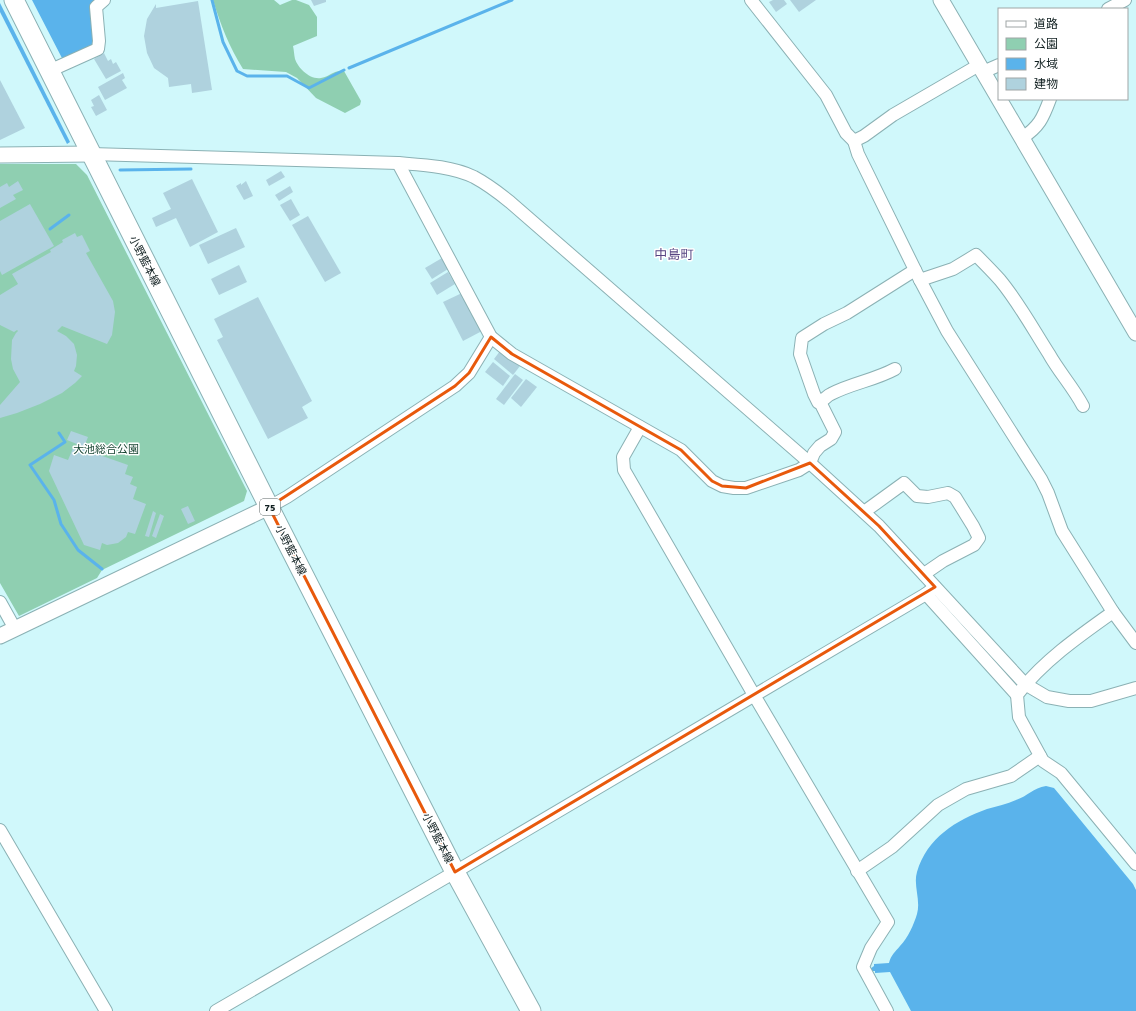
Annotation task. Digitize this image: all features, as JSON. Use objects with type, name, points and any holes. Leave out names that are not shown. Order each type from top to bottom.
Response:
[{"type":"main road","name":"小野藍本線","points":[[14,0],[455,872],[531,1011]]},
{"type":"street","points":[[50,71],[98,49],[99,41],[96,7],[104,0]]},
{"type":"street","points":[[751,0],[826,96],[846,133],[854,141],[858,154],[947,331],[1041,479],[1048,493],[1062,531],[1113,612],[1136,643]]},
{"type":"street","points":[[941,0],[998,98]]},
{"type":"street","points":[[1110,8],[1125,0]]},
{"type":"street","points":[[854,141],[893,116],[981,69],[998,64]]},
{"type":"street","points":[[999,100],[1136,333]]},
{"type":"street","points":[[1022,138],[1036,127],[1042,119],[1050,100]]},
{"type":"street","points":[[0,155],[91,154],[398,163],[446,168],[474,177],[496,190],[810,463],[879,526],[924,574],[931,590],[1017,695],[1019,717],[1043,762],[1061,773],[1136,864]]},
{"type":"street","points":[[398,163],[491,337],[512,354],[681,450],[712,481],[722,486],[746,488],[799,470],[810,463],[814,453],[820,446],[831,439],[835,432],[820,402],[818,402],[814,394],[800,354],[802,338],[824,324],[918,275],[953,269],[976,255],[1000,280],[1038,335],[1049,355],[1083,406]]},
{"type":"street","points":[[0,636],[270,507],[294,493],[455,386],[469,373],[491,337]]},
{"type":"street","points":[[820,402],[830,394],[882,376],[895,369]]},
{"type":"street","points":[[640,427],[623,457],[624,470],[754,695],[888,922],[871,948],[863,967],[887,1011]]},
{"type":"street","points":[[864,512],[904,483],[917,496],[928,497],[948,493],[955,497],[979,538],[974,545],[943,561],[924,574]]},
{"type":"street","points":[[216,1011],[455,872],[931,590]]},
{"type":"street","points":[[931,590],[1025,684],[1047,697],[1069,701],[1091,701],[1136,688]]},
{"type":"street","points":[[0,602],[15,629]]},
{"type":"street","points":[[1017,695],[1025,684],[1071,642],[1113,612]]},
{"type":"street","points":[[857,870],[892,847],[938,805],[966,789],[1011,776],[1040,756]]},
{"type":"street","points":[[0,830],[106,1011]]},
{"type":"highlighted area","points":[[491,337],[512,354],[681,450],[712,481],[722,486],[746,488],[810,463],[879,526],[935,587],[455,872],[269,507],[455,386],[469,373]]},
{"type":"green space","points":[[213,0],[274,0],[280,5],[296,0],[309,5],[317,17],[317,36],[293,46],[297,62],[305,73],[317,78],[324,77],[337,71],[344,71],[361,101],[360,105],[345,113],[316,98],[297,78],[286,72],[243,69],[226,36]]},
{"type":"green space","name":"大池総合公園","points":[[0,164],[76,164],[87,175],[247,491],[244,501],[102,570],[97,578],[19,616],[0,583]]},
{"type":"water","points":[[32,0],[94,0],[90,6],[95,45],[63,60]]},
{"type":"water","points":[[0,3],[70,142],[67,144],[0,12]]},
{"type":"water","points":[[1046,786],[1054,788],[1133,884],[1136,890],[1136,1011],[911,1011],[890,972],[875,973],[875,971],[871,971],[870,969],[874,966],[874,964],[889,963],[892,956],[906,939],[910,931],[918,909],[916,882],[917,872],[928,849],[944,832],[964,819],[976,813],[1013,801],[1038,788]]},
{"type":"building","points":[[311,0],[326,0],[326,2],[314,6]]},
{"type":"building","points":[[773,0],[784,0],[787,4],[776,12],[769,2]]},
{"type":"building","points":[[790,0],[816,0],[799,12]]},
{"type":"building","points":[[198,1],[212,90],[192,93],[191,84],[169,87],[168,78],[154,68],[147,53],[144,36],[147,19],[156,4],[156,8]]},
{"type":"building","points":[[104,53],[108,61],[111,59],[113,64],[116,62],[121,71],[106,79],[94,59]]},
{"type":"building","points":[[123,73],[125,78],[122,80],[127,88],[105,100],[98,87]]},
{"type":"building","points":[[0,80],[25,128],[0,140]]},
{"type":"building","points":[[99,95],[107,110],[96,116],[91,107],[94,106],[91,100]]},
{"type":"building","points":[[281,171],[285,177],[269,186],[266,180]]},
{"type":"building","points":[[192,179],[218,232],[190,247],[176,218],[156,227],[152,218],[171,209],[163,193]]},
{"type":"building","points":[[18,181],[23,190],[13,195],[16,199],[0,208],[0,187],[7,183],[9,187]]},
{"type":"building","points":[[246,181],[253,196],[244,200],[236,186],[241,183],[241,185]]},
{"type":"building","points":[[290,186],[293,192],[279,201],[275,195]]},
{"type":"building","points":[[291,199],[300,215],[290,221],[280,205]]},
{"type":"building","points":[[30,204],[54,246],[2,275],[0,271],[0,221]]},
{"type":"building","points":[[308,216],[341,273],[325,282],[292,225]]},
{"type":"building","points":[[236,228],[245,247],[208,264],[199,245]]},
{"type":"building","points":[[75,233],[77,237],[82,235],[90,251],[86,253],[113,301],[115,312],[112,335],[107,344],[62,326],[57,331],[66,336],[74,344],[77,355],[74,371],[82,376],[62,393],[40,404],[0,418],[0,405],[20,382],[13,369],[11,359],[12,340],[18,331],[17,330],[14,332],[0,325],[0,295],[18,284],[12,274],[51,252],[50,250],[63,242],[62,240]]},
{"type":"building","points":[[442,258],[448,269],[432,279],[425,268]]},
{"type":"building","points":[[239,265],[247,282],[219,295],[211,279]]},
{"type":"building","points":[[448,272],[455,284],[437,295],[430,283]]},
{"type":"building","points":[[462,293],[482,331],[463,341],[443,302]]},
{"type":"building","points":[[258,297],[312,401],[302,407],[308,418],[268,439],[217,340],[223,337],[214,319]]},
{"type":"building","points":[[500,351],[520,366],[513,375],[494,359]]},
{"type":"building","points":[[493,362],[510,376],[503,386],[485,372]]},
{"type":"building","points":[[515,374],[523,380],[504,405],[496,399]]},
{"type":"building","points":[[526,379],[537,387],[521,407],[511,398]]},
{"type":"building","points":[[71,431],[88,437],[84,447],[67,440]]},
{"type":"building","points":[[74,446],[128,465],[125,474],[133,477],[130,484],[137,487],[133,499],[146,504],[135,534],[128,532],[126,537],[118,543],[107,545],[102,543],[100,550],[84,545],[49,471],[54,455],[68,460]]},
{"type":"building","points":[[188,506],[195,521],[188,524],[181,509]]},
{"type":"building","points":[[153,511],[156,513],[149,537],[145,536]]},
{"type":"building","points":[[160,514],[164,516],[156,538],[152,536]]},
{"type":"waterway","points":[[212,0],[223,42],[237,71],[247,76],[287,76],[309,88],[344,70]]},
{"type":"waterway","points":[[349,68],[512,0]]},
{"type":"waterway","points":[[120,170],[191,169]]},
{"type":"waterway","points":[[50,229],[69,215]]},
{"type":"waterway","points":[[59,433],[65,442],[30,465],[54,500],[61,524],[78,550],[102,569]]},
{"type":"district","name":"中島町","points":[[674,254]]}]
